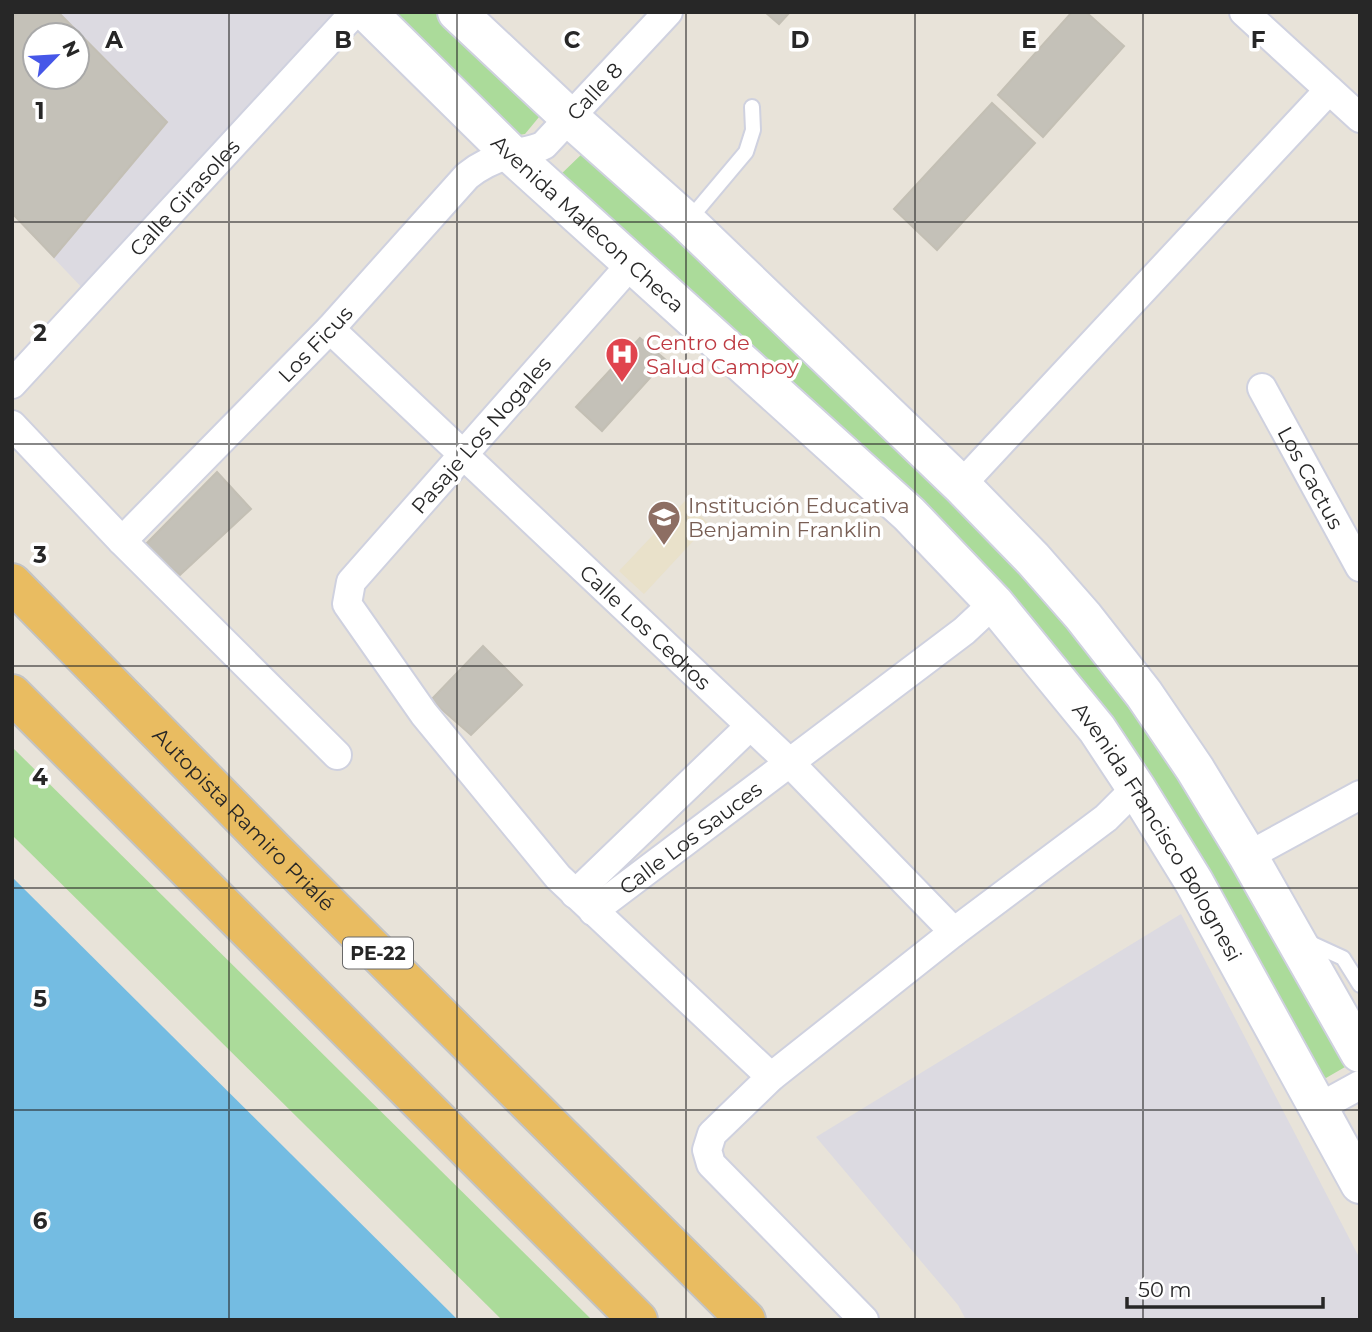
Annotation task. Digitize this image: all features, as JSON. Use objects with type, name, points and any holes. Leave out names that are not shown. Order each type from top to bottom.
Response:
[{"type":"highway","name":"Autopista Ramiro Prialé","points":[[12,583],[272,848],[746,1320]]},
{"type":"highway","points":[[12,694],[638,1320]]},
{"type":"main road","name":"Avenida Malecon Checa","points":[[367,12],[511,154],[909,514]]},
{"type":"main road","points":[[471,20],[570,118],[687,222],[961,485],[1033,559],[1083,617],[1144,694],[1195,769],[1248,856],[1360,1053]]},
{"type":"main road","name":"Avenida Francisco Bolognesi","points":[[909,514],[994,603],[1097,729],[1194,882],[1360,1184]]},
{"type":"street","name":"Calle Girasoles","points":[[12,384],[355,12]]},
{"type":"street","name":"Calle 8","points":[[511,154],[536,150],[570,118],[668,12]]},
{"type":"street","points":[[961,485],[1349,102],[1244,12]]},
{"type":"street","name":"Los Ficus","points":[[122,541],[330,330],[467,176],[476,169],[511,154]]},
{"type":"street","name":"Pasaje Los Nogales","points":[[584,903],[558,877],[424,714],[347,604],[351,582],[632,263]]},
{"type":"street","name":"Calle Los Cedros","points":[[330,330],[789,762],[954,932]]},
{"type":"street","name":"Los Cactus","points":[[1262,388],[1360,567]]},
{"type":"street","points":[[12,425],[122,541],[337,755]]},
{"type":"street","name":"Calle Los Sauces","points":[[584,903],[789,762],[964,631],[994,603]]},
{"type":"street","points":[[750,726],[584,903],[771,1077]]},
{"type":"street","points":[[864,1320],[711,1164],[707,1150],[712,1134],[771,1077],[954,932],[1106,818],[1136,788]]},
{"type":"street","points":[[1248,856],[1360,795]]},
{"type":"street","points":[[1318,1108],[1360,1086]]},
{"type":"lane","points":[[687,222],[746,152],[753,130],[752,107]]},
{"type":"lane","points":[[1292,934],[1360,965]]},
{"type":"lane","points":[[1343,958],[1360,985]]},
{"type":"shaded area","points":[[12,12],[332,12],[336,16],[86,292],[12,214]]},
{"type":"shaded area","name":"Institución Educativa Benjamin Franklin","points":[[685,501],[709,524],[644,594],[619,571]]},
{"type":"shaded area","points":[[1181,914],[1360,1259],[1360,1320],[966,1320],[958,1305],[816,1137]]},
{"type":"green space","points":[[380,12],[441,12],[544,111],[525,134],[507,137]]},
{"type":"green space","points":[[586,150],[955,491],[1134,702],[1351,1054],[1345,1067],[1326,1078],[1310,1069],[1136,768],[557,178]]},
{"type":"green space","points":[[12,747],[592,1320],[502,1320],[12,835]]},
{"type":"water","points":[[12,877],[458,1320],[12,1320]]},
{"type":"building","points":[[12,12],[58,12],[67,21],[21,21],[21,91],[91,91],[91,45],[167,122],[54,257],[12,213]]},
{"type":"building","points":[[765,12],[790,12],[779,24]]},
{"type":"building","points":[[1072,12],[1086,12],[1124,46],[1043,137],[998,95]]},
{"type":"building","points":[[992,103],[1035,143],[937,250],[894,209]]},
{"type":"building","name":"Centro de Salud Campoy","points":[[640,338],[666,360],[602,431],[576,407]]},
{"type":"building","points":[[217,472],[251,509],[180,575],[144,546]]},
{"type":"building","points":[[483,646],[522,685],[471,735],[431,700]]},
{"type":"place","name":"Centro de Salud Campoy","points":[[622,384]]},
{"type":"place","name":"Institución Educativa Benjamin Franklin","points":[[664,547]]}]
